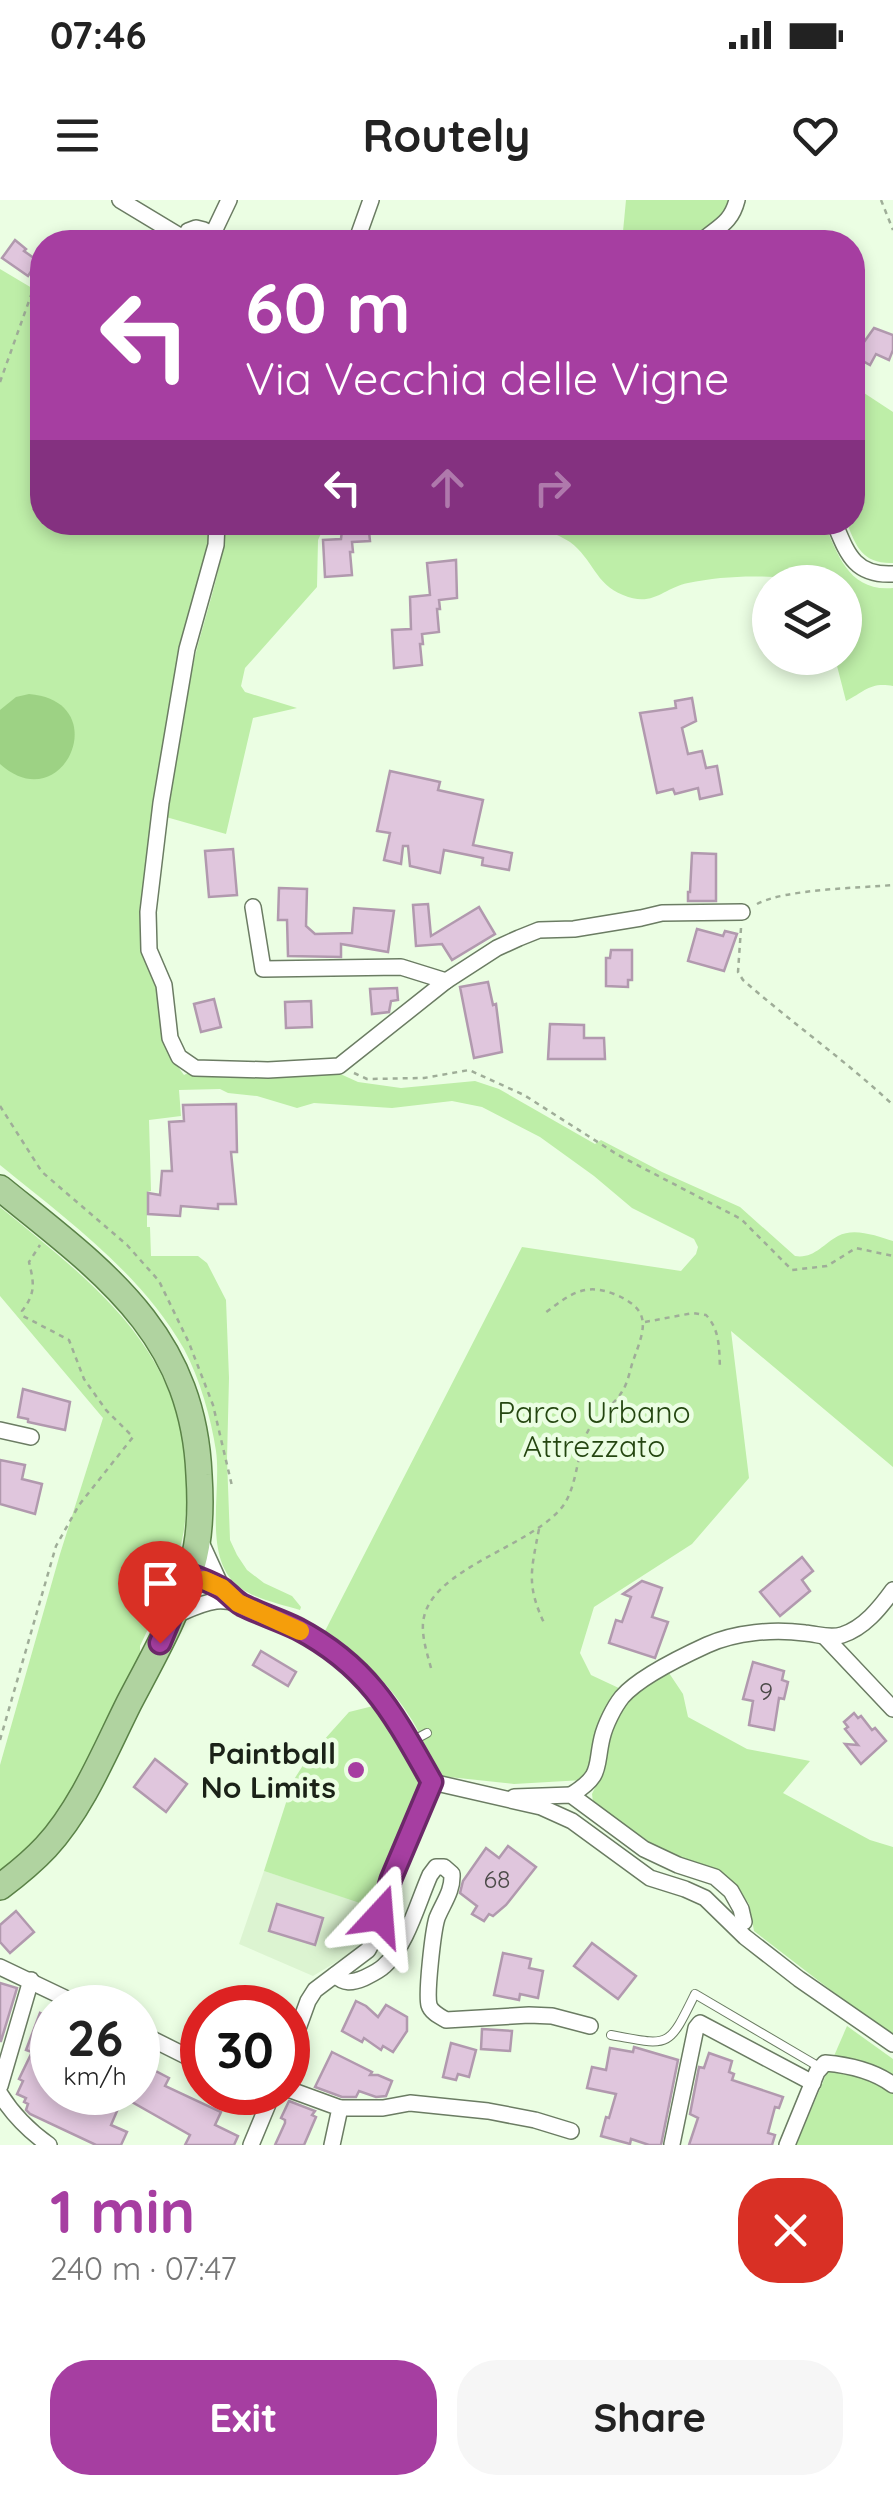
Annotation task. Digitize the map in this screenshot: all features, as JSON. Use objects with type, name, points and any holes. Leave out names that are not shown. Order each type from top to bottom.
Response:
[{"type":"main road","points":[[0,1188],[93,1265],[147,1321],[180,1380],[191,1415],[199,1456],[201,1504],[187,1581],[82,1796],[47,1846],[7,1882]]},
{"type":"street","points":[[120,200],[168,230]]},
{"type":"street","points":[[214,230],[230,200]]},
{"type":"street","points":[[360,230],[371,200]]},
{"type":"street","points":[[718,230],[734,214],[737,200]]},
{"type":"street","points":[[217,535],[187,649],[161,803],[148,912],[149,950],[164,985],[170,1038],[179,1058],[195,1068],[268,1070],[339,1066],[446,981],[497,948],[540,930],[662,912],[742,912]]},
{"type":"street","points":[[840,535],[860,568],[893,574]]},
{"type":"street","points":[[253,907],[263,969],[401,967],[446,981]]},
{"type":"street","points":[[0,1430],[31,1437]]},
{"type":"street","points":[[198,1536],[220,1594]]},
{"type":"street","points":[[187,1581],[297,1629],[337,1654],[366,1678],[392,1711],[432,1782],[541,1807],[572,1821],[650,1878],[686,1888],[704,1898],[798,1979],[893,2044]]},
{"type":"street","points":[[500,1798],[572,1795],[585,1786],[599,1763],[602,1736],[624,1694],[676,1661],[712,1642],[740,1634],[844,1634],[876,1612],[893,1590]]},
{"type":"street","points":[[172,1617],[220,1594]]},
{"type":"street","points":[[825,1637],[893,1708]]},
{"type":"street","points":[[310,1998],[368,1950],[391,1879],[432,1782]]},
{"type":"street","points":[[572,1795],[644,1849],[714,1877],[731,1891],[744,1922]]},
{"type":"street","points":[[335,1975],[347,1982],[383,1968],[398,1950],[430,1874],[444,1867],[452,1874],[453,1884],[436,1922],[429,2007],[446,2020],[529,2015],[552,2016],[590,2026]]},
{"type":"street","points":[[0,1967],[41,1985]]},
{"type":"street","points":[[0,2086],[31,1980]]},
{"type":"street","points":[[672,2144],[700,2023],[813,2083]]},
{"type":"street","points":[[787,2145],[825,2064],[847,2065],[893,2084]]},
{"type":"street","points":[[0,2094],[12,2112],[49,2145]]},
{"type":"street","points":[[310,2097],[340,2108],[383,2108],[410,2103],[488,2111],[571,2131]]},
{"type":"street","points":[[332,2145],[340,2108]]},
{"type":"street","points":[[251,2145],[261,2115]]},
{"type":"lane","points":[[410,1742],[427,1733]]},
{"type":"lane","points":[[611,2034],[657,2043],[670,2037],[695,1994],[821,2068]]},
{"type":"path","points":[[881,200],[893,230]]},
{"type":"path","points":[[0,382],[30,298]]},
{"type":"path","points":[[893,885],[766,900],[742,912],[738,962],[742,980],[893,1105]]},
{"type":"path","points":[[339,1066],[368,1080],[424,1078],[469,1070],[524,1095],[618,1155],[741,1219],[792,1270],[827,1266],[856,1248],[893,1256]]},
{"type":"path","points":[[0,1740],[56,1546],[79,1505],[132,1437],[84,1379],[69,1340],[23,1316],[35,1287],[30,1262],[43,1240]]},
{"type":"path","points":[[431,1668],[423,1620],[432,1599],[461,1572],[548,1522],[566,1501],[588,1432],[623,1390],[644,1333],[637,1308],[600,1289],[580,1290],[546,1313]]},
{"type":"path","points":[[643,1322],[693,1313],[706,1315],[714,1324],[719,1342],[720,1368]]},
{"type":"path","points":[[539,1528],[531,1569],[533,1600],[545,1625]]},
{"type":"shaded area","points":[[29,694],[55,701],[70,716],[75,734],[71,753],[60,769],[43,778],[23,778],[0,764],[0,710],[16,697]]},
{"type":"shaded area","points":[[264,1871],[366,1904],[360,1915],[369,1923],[365,1939],[356,1950],[313,1976],[239,1944]]},
{"type":"green space","points":[[626,200],[735,200],[708,230],[623,230]]},
{"type":"green space","name":"Parco Urbano Attrezzato","points":[[0,269],[30,287],[30,535],[211,535],[141,916],[173,1060],[184,1075],[336,1072],[358,1082],[401,1088],[475,1081],[499,1089],[595,1144],[601,1140],[740,1207],[795,1256],[813,1253],[844,1233],[866,1233],[893,1241],[893,1467],[731,1331],[749,1478],[692,1544],[594,1607],[580,1653],[591,1675],[623,1690],[591,1771],[583,1780],[514,1784],[440,1776],[416,1727],[394,1694],[362,1660],[325,1631],[522,1247],[681,1271],[696,1254],[694,1239],[632,1208],[540,1137],[482,1107],[452,1101],[392,1108],[314,1103],[297,1108],[220,1089],[179,1090],[181,1116],[149,1120],[151,1191],[147,1192],[147,1227],[151,1256],[198,1256],[207,1263],[226,1300],[230,1540],[247,1570],[292,1596],[300,1610],[242,1589],[221,1562],[216,1526],[216,1451],[211,1425],[190,1361],[166,1321],[101,1249],[0,1165]]},
{"type":"green space","points":[[865,394],[893,412],[893,563],[874,561],[852,535],[865,535]]},
{"type":"green space","points":[[225,535],[320,535],[317,587],[245,668],[241,686],[245,692],[297,708],[253,718],[226,834],[166,817],[184,703]]},
{"type":"green space","points":[[557,535],[829,535],[844,565],[752,565],[752,577],[688,583],[642,599],[614,590],[584,556]]},
{"type":"green space","points":[[862,582],[878,588],[893,588],[893,686],[873,687],[846,701],[839,675],[862,675]]},
{"type":"green space","points":[[0,1207],[92,1286],[143,1344],[163,1378],[177,1415],[187,1488],[184,1530],[174,1567],[109,1724],[61,1812],[9,1872],[0,1871],[0,1765],[103,1418],[0,1296]]},
{"type":"green space","points":[[667,1670],[683,1694],[688,1717],[747,1749],[810,1761],[783,1793],[870,1840],[893,1847],[893,2035],[754,1931],[749,1904],[735,1885],[665,1853],[593,1802],[609,1738],[624,1700]]},
{"type":"green space","points":[[373,1706],[389,1727],[420,1792],[372,1907],[264,1871],[293,1781],[307,1759],[349,1712]]},
{"type":"green space","points":[[847,2026],[893,2059],[893,2076],[834,2056]]},
{"type":"green space","points":[[829,2068],[893,2092],[893,2145],[796,2145]]},
{"type":"building","points":[[15,240],[30,255],[30,273],[28,276],[2,258]]},
{"type":"building","points":[[874,328],[893,335],[889,360],[876,354],[870,365],[865,362],[865,341]]},
{"type":"building","points":[[341,535],[369,535],[370,541],[352,542],[352,575],[325,577],[323,540],[341,539]]},
{"type":"building","points":[[456,560],[457,598],[439,600],[439,632],[422,634],[422,665],[394,668],[392,630],[411,629],[410,597],[430,595],[427,563]]},
{"type":"building","points":[[692,698],[696,721],[682,728],[688,754],[702,751],[706,768],[717,766],[722,794],[700,799],[698,788],[675,794],[673,789],[657,793],[640,713],[676,708],[675,701]]},
{"type":"building","points":[[390,771],[440,782],[438,790],[483,800],[473,845],[512,853],[509,870],[482,865],[483,858],[444,850],[440,873],[410,866],[408,846],[403,846],[401,864],[384,860],[390,833],[377,831]]},
{"type":"building","points":[[233,849],[237,895],[209,897],[205,851]]},
{"type":"building","points":[[692,853],[716,854],[716,901],[688,901]]},
{"type":"building","points":[[279,888],[307,889],[306,926],[315,934],[352,933],[354,908],[394,911],[388,952],[341,944],[341,957],[288,956],[287,920],[278,920]]},
{"type":"building","points":[[428,904],[431,936],[479,907],[495,934],[452,960],[442,944],[416,946],[413,905]]},
{"type":"building","points":[[697,929],[723,936],[725,931],[737,934],[724,971],[688,961]]},
{"type":"building","points":[[611,950],[632,950],[632,980],[628,980],[628,987],[606,986],[606,958],[610,958]]},
{"type":"building","points":[[488,982],[493,1005],[496,1004],[502,1052],[474,1058],[460,987]]},
{"type":"building","points":[[397,988],[398,1000],[391,1001],[389,1012],[372,1014],[370,989]]},
{"type":"building","points":[[214,999],[221,1027],[201,1032],[194,1004]]},
{"type":"building","points":[[311,1001],[312,1027],[286,1028],[285,1002]]},
{"type":"building","points":[[550,1024],[584,1025],[584,1038],[604,1038],[605,1059],[548,1059]]},
{"type":"building","points":[[236,1104],[237,1152],[231,1152],[236,1204],[218,1204],[218,1209],[181,1206],[180,1216],[148,1214],[148,1193],[160,1195],[162,1171],[172,1171],[169,1122],[184,1121],[183,1105]]},
{"type":"building","points":[[23,1389],[70,1402],[65,1430],[18,1417]]},
{"type":"building","points":[[0,1460],[25,1465],[22,1479],[42,1484],[35,1514],[0,1504]]},
{"type":"building","points":[[802,1557],[813,1571],[802,1580],[810,1591],[780,1616],[760,1592]]},
{"type":"building","points":[[642,1581],[662,1588],[652,1617],[668,1622],[655,1658],[609,1643],[616,1620],[622,1622],[631,1597],[623,1594]]},
{"type":"building","points":[[261,1651],[296,1672],[288,1686],[253,1665]]},
{"type":"building","points":[[753,1662],[784,1671],[782,1680],[788,1682],[784,1699],[779,1698],[774,1730],[749,1725],[753,1701],[743,1699]]},
{"type":"building","points":[[854,1713],[886,1741],[861,1764],[845,1744],[858,1745],[844,1722]]},
{"type":"building","points":[[155,1759],[187,1784],[166,1812],[134,1787]]},
{"type":"building","points":[[508,1846],[536,1867],[506,1905],[484,1921],[472,1914],[477,1906],[460,1893],[463,1881],[486,1848],[499,1858]]},
{"type":"building","points":[[277,1904],[323,1918],[315,1945],[269,1931]]},
{"type":"building","points":[[16,1911],[34,1932],[10,1953],[0,1942],[0,1925]]},
{"type":"building","points":[[592,1943],[636,1976],[618,1999],[574,1966]]},
{"type":"building","points":[[503,1953],[531,1959],[529,1968],[543,1971],[538,1998],[520,1994],[519,2000],[494,1995]]},
{"type":"building","points":[[0,1983],[17,1988],[1,2041],[0,2041]]},
{"type":"building","points":[[356,2001],[378,2017],[386,2005],[407,2017],[407,2031],[393,2052],[342,2031]]},
{"type":"building","points":[[482,2029],[512,2031],[510,2051],[481,2049]]},
{"type":"building","points":[[451,2043],[476,2050],[469,2077],[443,2077]]},
{"type":"building","points":[[634,2047],[678,2060],[661,2145],[631,2139],[630,2144],[601,2136],[616,2094],[587,2088],[592,2067],[606,2070],[610,2048],[633,2052]]},
{"type":"building","points":[[332,2052],[372,2072],[370,2075],[392,2081],[386,2096],[359,2091],[356,2097],[342,2097],[315,2087]]},
{"type":"building","points":[[709,2053],[732,2061],[732,2080],[783,2097],[779,2108],[775,2107],[768,2133],[775,2135],[772,2145],[689,2145],[698,2118],[690,2114],[699,2067],[704,2068]]},
{"type":"building","points":[[30,2056],[30,2114],[26,2098],[17,2094],[23,2081],[19,2079]]},
{"type":"building","points":[[160,2073],[169,2078],[165,2086],[180,2093],[180,2115],[220,2115],[215,2125],[238,2136],[234,2145],[185,2145],[190,2135],[155,2115],[160,2115]]},
{"type":"building","points":[[315,2111],[304,2145],[275,2145],[285,2123],[281,2118]]},
{"type":"building","points":[[32,2115],[115,2115],[111,2125],[127,2132],[121,2145],[96,2145]]},
{"type":"slow traffic","points":[[204,1580],[222,1588],[238,1603],[300,1631]]},
{"type":"place","name":"Paintball No Limits","points":[[356,1770]]},
{"type":"route","points":[[160,1643],[189,1574],[222,1588],[238,1603],[297,1629],[337,1654],[379,1694],[432,1782],[391,1879],[380,1916]]}]
